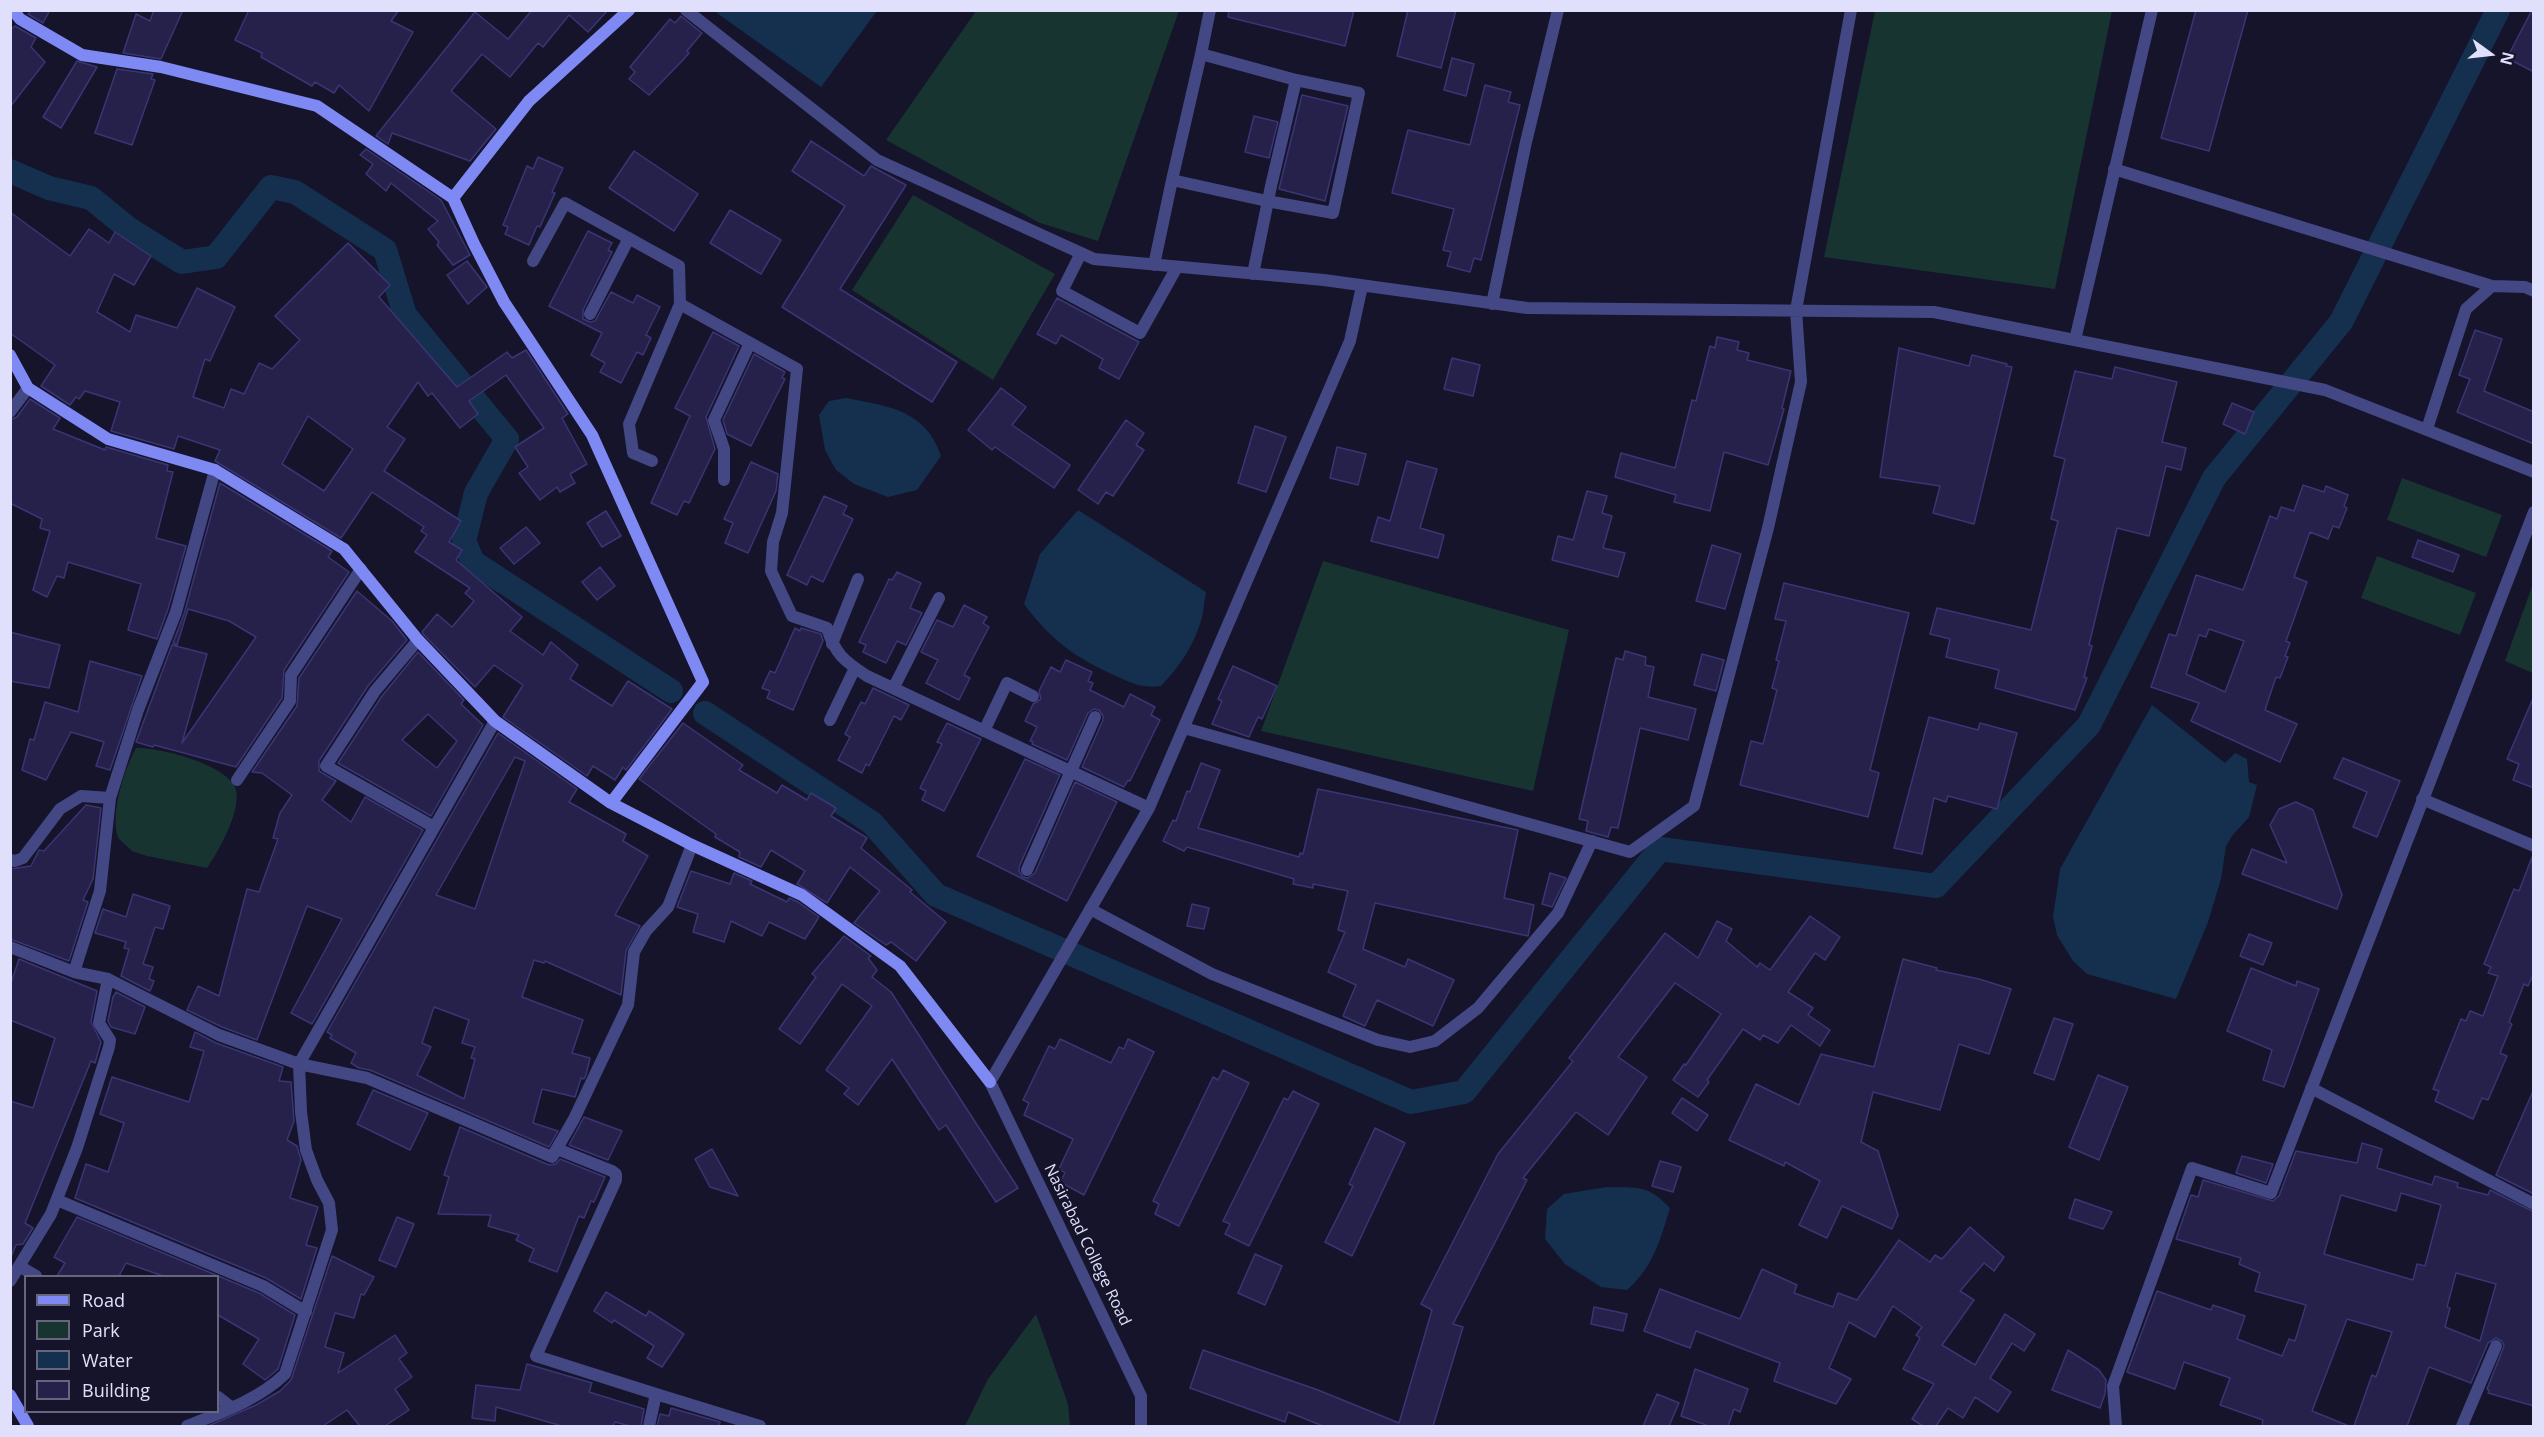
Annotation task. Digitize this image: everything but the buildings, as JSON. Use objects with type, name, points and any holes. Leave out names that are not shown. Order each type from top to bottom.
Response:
[{"type":"street","points":[[13,10],[20,19],[82,55],[161,67],[317,106],[453,198],[504,302],[592,435],[703,682],[611,803]]},
{"type":"street","points":[[453,198],[529,101],[629,10]]},
{"type":"street","points":[[686,10],[877,160],[1094,259],[1362,285],[1527,308],[1934,312],[2325,390],[2534,472]]},
{"type":"street","points":[[1154,264],[1210,10]]},
{"type":"street","points":[[1492,304],[1526,142],[1558,10]]},
{"type":"street","points":[[1184,728],[1630,852],[1694,806],[1768,528],[1801,382],[1796,310],[1851,10]]},
{"type":"street","points":[[2075,340],[2152,10]]},
{"type":"street","points":[[1172,180],[1333,213],[1359,93],[1296,80],[1201,54]]},
{"type":"street","points":[[1253,273],[1267,201],[1296,80]]},
{"type":"street","points":[[2114,169],[2492,286],[2525,287],[2534,291]]},
{"type":"street","points":[[534,261],[565,203],[679,266],[680,304],[629,424],[633,453],[652,461]]},
{"type":"street","points":[[590,314],[628,238]]},
{"type":"street","points":[[1081,253],[1062,291],[1140,333],[1177,267]]},
{"type":"street","points":[[10,355],[28,388],[108,439],[215,470],[344,549],[418,640],[495,721],[611,803],[692,845],[802,895],[900,966],[990,1082],[1149,808],[1350,341],[1362,285]]},
{"type":"street","points":[[2427,429],[2466,309],[2492,286]]},
{"type":"street","points":[[680,304],[797,369],[782,513],[773,542],[771,572],[792,616],[827,628],[832,644],[844,662],[855,668],[1070,773],[1149,808]]},
{"type":"street","points":[[724,480],[724,449],[714,420],[750,343]]},
{"type":"street","points":[[10,412],[28,388]]},
{"type":"street","points":[[74,972],[100,891],[110,798],[138,710],[176,612],[215,470]]},
{"type":"street","points":[[2116,1426],[2113,1386],[2192,1168],[2271,1193],[2534,512]]},
{"type":"street","points":[[237,780],[290,701],[291,675],[361,569]]},
{"type":"street","points":[[832,644],[858,579]]},
{"type":"street","points":[[894,687],[939,598]]},
{"type":"street","points":[[418,640],[375,691],[326,766],[434,827]]},
{"type":"street","points":[[830,720],[855,668]]},
{"type":"street","points":[[984,731],[1007,683],[1033,696]]},
{"type":"street","points":[[1027,870],[1095,717]]},
{"type":"street","points":[[188,1426],[270,1389],[285,1374],[332,1230],[329,1203],[317,1180],[306,1150],[300,1112],[298,1064],[495,721]]},
{"type":"street","points":[[10,860],[23,858],[60,809],[81,796],[110,798]]},
{"type":"street","points":[[2422,799],[2534,846]]},
{"type":"street","points":[[1090,909],[1212,974],[1378,1040],[1410,1047],[1435,1041],[1478,1008],[1558,912],[1592,841]]},
{"type":"street","points":[[10,947],[74,972],[108,979],[219,1035],[298,1064],[367,1078],[550,1158],[574,1119],[628,1005],[634,952],[646,931],[668,908],[692,845]]},
{"type":"street","points":[[13,1274],[51,1214],[77,1148],[109,1047],[110,1040],[99,1023],[108,979]]},
{"type":"street","name":"Nasirabad College Road","points":[[990,1082],[1141,1396],[1141,1426]]},
{"type":"street","points":[[2311,1088],[2534,1204]]},
{"type":"street","points":[[557,1149],[612,1171],[616,1174],[616,1180],[536,1356],[760,1426]]},
{"type":"street","points":[[57,1200],[263,1286],[306,1312]]},
{"type":"street","points":[[2462,1426],[2496,1346]]},
{"type":"street","points":[[649,1426],[656,1394]]},
{"type":"street","points":[[10,1395],[28,1426]]},
{"type":"street","points":[[219,1398],[232,1408]]},
{"type":"green space","points":[[976,11],[1179,11],[1098,241],[1040,223],[886,140]]},
{"type":"green space","points":[[1875,11],[2112,11],[2055,289],[1824,257]]},
{"type":"green space","points":[[913,195],[1055,274],[993,380],[852,290]]},
{"type":"green space","points":[[2402,478],[2502,515],[2486,557],[2387,520]]},
{"type":"green space","points":[[2377,556],[2476,593],[2460,635],[2361,598]]},
{"type":"green space","points":[[1323,561],[1569,630],[1533,791],[1261,731]]},
{"type":"green space","points":[[2533,584],[2533,673],[2505,661]]},
{"type":"green space","points":[[136,748],[147,748],[192,759],[208,765],[231,781],[236,790],[235,809],[223,841],[207,868],[132,851],[118,838],[117,804],[127,768]]},
{"type":"green space","points":[[1036,1314],[1068,1404],[1070,1426],[965,1426],[988,1379]]},
{"type":"water","points":[[877,10],[821,87],[714,11]]},
{"type":"water","points":[[846,398],[904,413],[926,429],[941,456],[917,490],[888,497],[854,484],[836,470],[825,450],[819,415],[829,401]]},
{"type":"water","points":[[1078,510],[1206,592],[1202,617],[1190,648],[1161,686],[1143,686],[1133,683],[1076,655],[1054,638],[1024,604],[1040,554]]},
{"type":"water","points":[[2152,705],[2225,763],[2235,753],[2247,759],[2249,782],[2257,785],[2249,817],[2226,846],[2221,879],[2208,922],[2176,999],[2087,974],[2073,961],[2057,935],[2053,917],[2060,869]]},
{"type":"water","points":[[1607,1187],[1648,1191],[1670,1208],[1659,1242],[1649,1263],[1627,1290],[1601,1287],[1565,1264],[1545,1239],[1547,1209],[1564,1194]]},
{"type":"waterway","points":[[705,713],[872,823],[936,895],[1411,1102],[1464,1092],[1660,849],[1936,886],[2089,725],[2214,478],[2341,322],[2498,10]]},
{"type":"waterway","points":[[10,171],[49,188],[91,198],[129,229],[182,262],[216,257],[271,187],[295,192],[385,250],[405,315],[507,439],[476,493],[464,541],[473,562],[671,691]]}]
